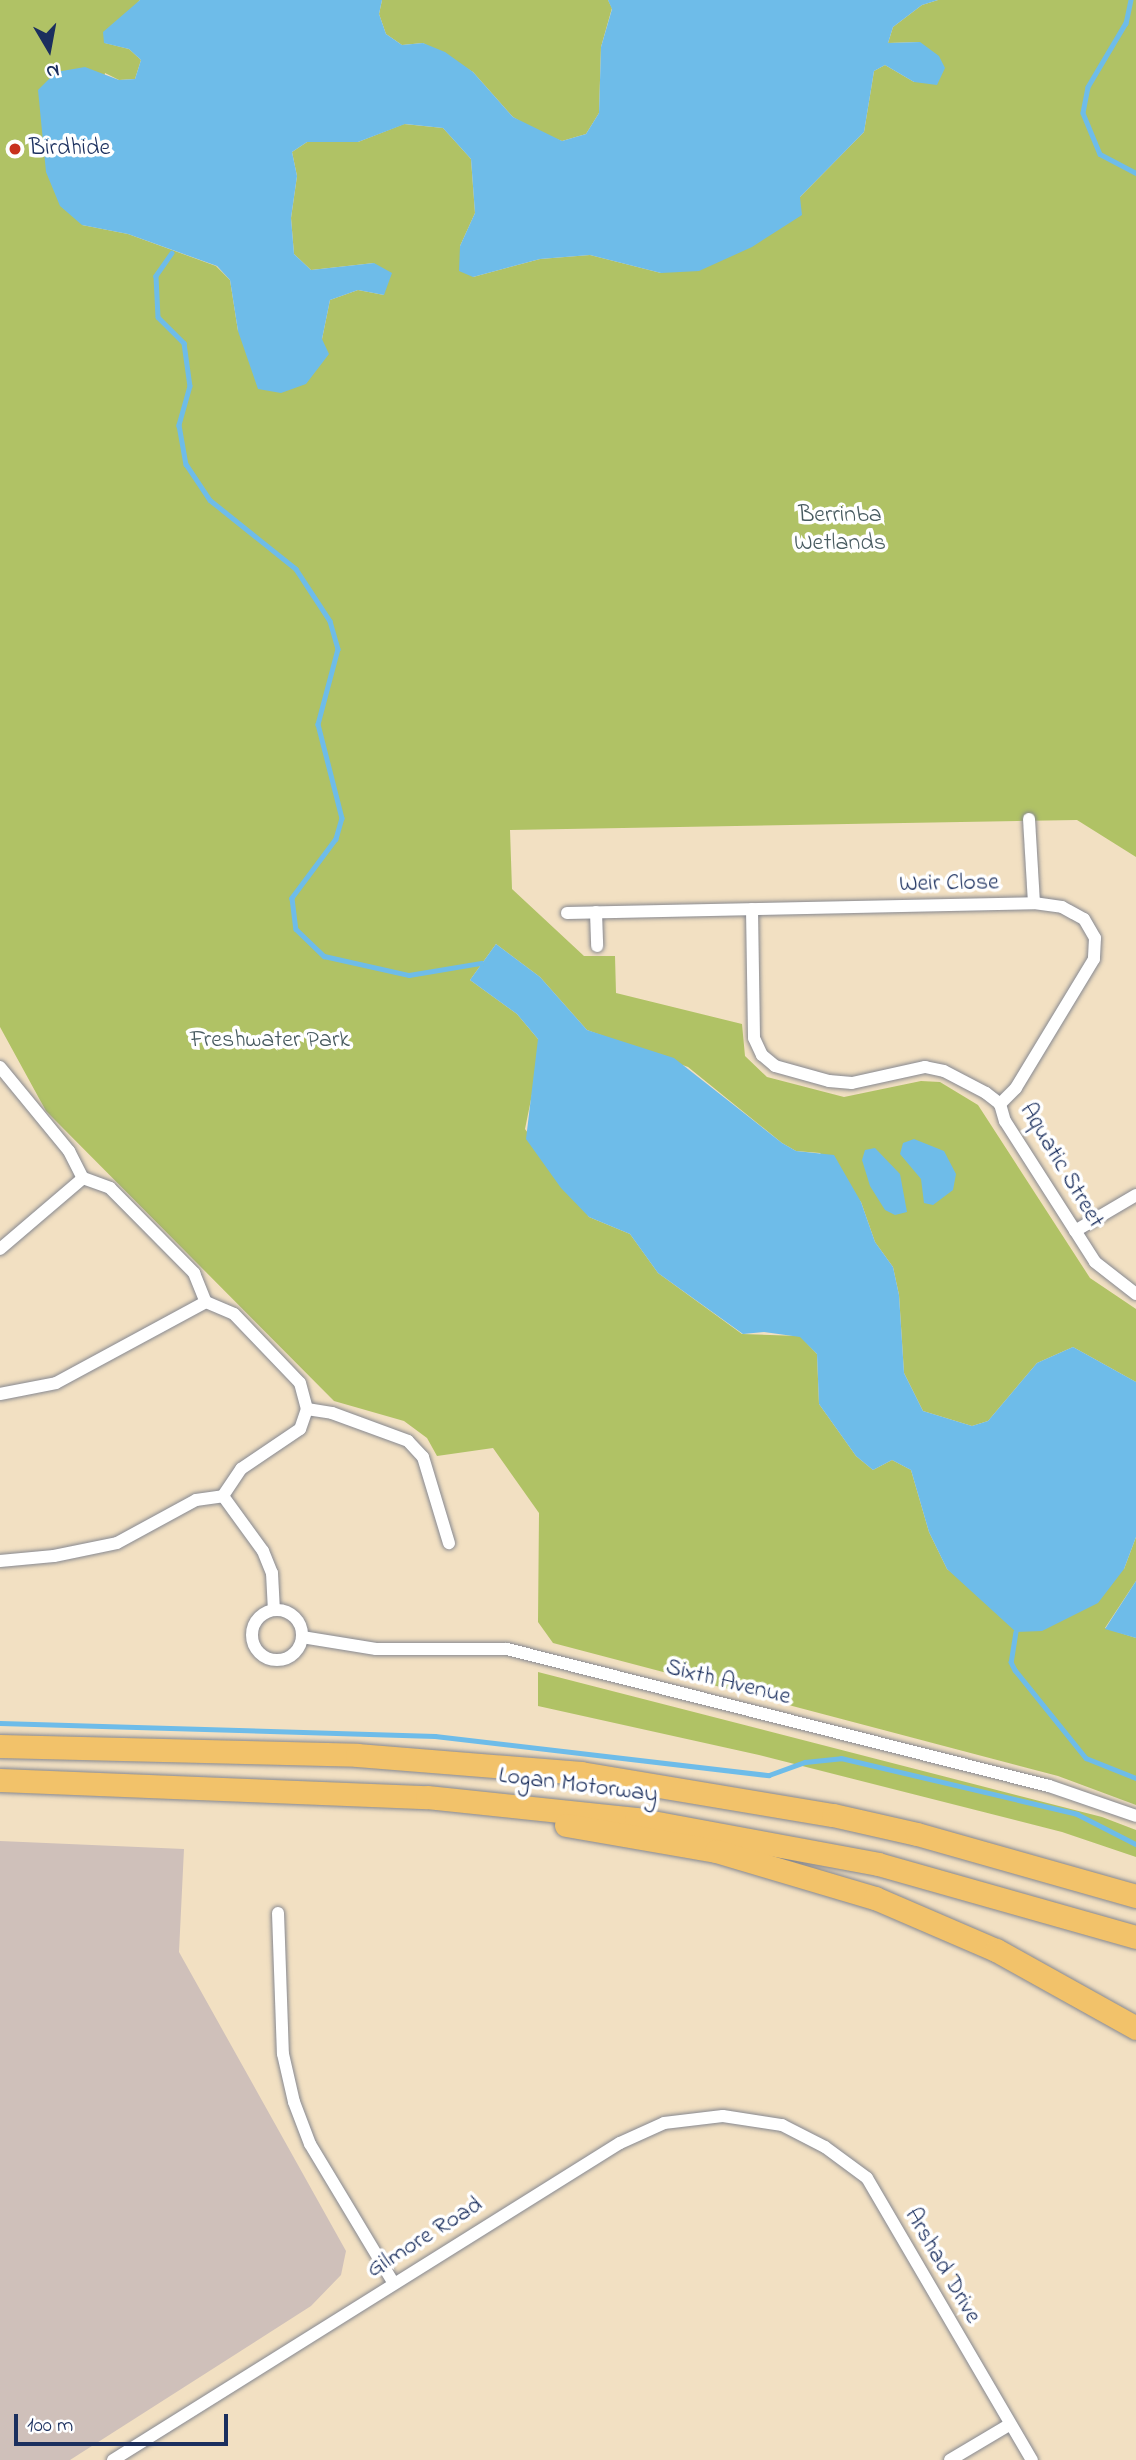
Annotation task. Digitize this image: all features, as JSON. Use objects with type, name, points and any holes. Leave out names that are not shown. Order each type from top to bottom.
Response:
[{"type":"highway","name":"Logan Motorway","points":[[0,1746],[357,1755],[581,1773],[833,1815],[943,1840],[1136,1896]]},
{"type":"highway","name":"Logan Motorway","points":[[0,1780],[427,1797],[636,1819],[798,1847],[966,1887],[1136,1937]]},
{"type":"highway","points":[[427,1797],[478,1814],[658,1839],[824,1880],[996,1950],[1136,2028]]},
{"type":"street","points":[[1028,819],[1034,903]]},
{"type":"street","name":"Weir Close","points":[[567,913],[1034,903],[1062,907],[1084,919],[1096,938],[1094,959],[1016,1088],[1000,1104]]},
{"type":"street","name":"Aquatic Street","points":[[752,909],[754,1038],[762,1055],[775,1066],[829,1081],[852,1083],[925,1067],[944,1071],[1000,1104],[1005,1121],[1095,1262],[1136,1294]]},
{"type":"street","points":[[596,912],[597,946]]},
{"type":"street","points":[[0,1067],[69,1152],[83,1178],[110,1188],[194,1273],[206,1302],[234,1314],[300,1382],[307,1409],[300,1429],[241,1468],[223,1496],[196,1500],[117,1543],[54,1556],[0,1561]]},
{"type":"street","points":[[0,1249],[83,1178]]},
{"type":"street","points":[[1076,1231],[1136,1195]]},
{"type":"street","points":[[0,1394],[55,1383],[206,1302]]},
{"type":"street","points":[[307,1409],[332,1413],[408,1441],[423,1457],[449,1543]]},
{"type":"street","points":[[223,1496],[263,1551],[272,1573],[274,1610]]},
{"type":"street","points":[[274,1610],[295,1617],[302,1637],[295,1652],[280,1660],[257,1650],[254,1625],[274,1610]]},
{"type":"street","name":"Sixth Avenue","points":[[302,1637],[376,1649],[507,1649],[1048,1786],[1136,1816]]},
{"type":"street","points":[[278,1913],[283,2054],[294,2102],[310,2144],[393,2282]]},
{"type":"street","name":"Gilmore Road","points":[[113,2460],[393,2282],[620,2143],[664,2123],[723,2116],[782,2125]]},
{"type":"street","name":"Arshad Drive","points":[[782,2125],[825,2147],[867,2178],[1009,2425],[1032,2460]]},
{"type":"street","points":[[950,2460],[1009,2425]]},
{"type":"shaded area","points":[[0,1841],[184,1849],[179,1952],[346,2251],[341,2275],[311,2306],[70,2460],[0,2460]]},
{"type":"green space","points":[[0,0],[140,0],[105,43],[129,49],[141,60],[135,79],[119,80],[105,73],[82,225],[128,234],[216,266],[230,280],[238,331],[322,339],[330,300],[358,290],[384,295],[374,263],[311,270],[294,254],[291,218],[297,176],[292,152],[307,142],[358,142],[404,124],[443,128],[471,159],[475,213],[460,246],[473,277],[540,259],[590,255],[661,273],[800,197],[864,132],[874,71],[885,65],[914,82],[920,42],[888,43],[893,27],[922,5],[938,0],[1136,0],[1136,857],[1077,820],[510,830],[512,889],[584,956],[615,956],[616,993],[742,1024],[745,1056],[767,1077],[844,1097],[921,1081],[940,1082],[978,1105],[1090,1278],[1136,1309],[1136,1382],[1073,1347],[1037,1363],[988,1421],[972,1426],[923,1411],[904,1373],[899,1295],[893,1267],[875,1242],[861,1202],[820,1153],[796,1151],[782,1143],[688,1067],[587,1030],[540,977],[496,944],[470,980],[517,1014],[538,1039],[539,1060],[525,1129],[589,1217],[630,1234],[658,1273],[742,1334],[800,1336],[817,1354],[819,1404],[856,1456],[873,1470],[892,1460],[911,1470],[929,1532],[947,1569],[974,1589],[1124,1569],[1136,1537],[1136,1581],[1105,1628],[1136,1638],[1136,1805],[1058,1776],[553,1643],[538,1622],[539,1513],[493,1448],[437,1456],[427,1438],[404,1421],[334,1401],[46,1111],[0,1027]]},
{"type":"green space","points":[[382,0],[608,0],[612,8],[601,47],[599,113],[586,134],[562,141],[540,133],[513,117],[473,72],[423,43],[402,45],[386,34],[379,14]]},
{"type":"green space","points":[[538,1672],[1102,1817],[1136,1830],[1136,1857],[1062,1832],[759,1755],[538,1706]]},
{"type":"water","points":[[140,0],[382,0],[379,14],[386,34],[402,45],[423,43],[445,52],[473,72],[513,117],[562,141],[586,134],[599,113],[601,47],[612,9],[608,0],[938,0],[922,5],[893,27],[888,43],[920,42],[939,56],[945,68],[937,85],[914,82],[885,65],[874,71],[864,132],[800,197],[802,215],[752,247],[699,271],[661,273],[590,255],[540,259],[473,277],[459,271],[460,246],[475,213],[471,159],[443,128],[405,124],[358,142],[307,142],[292,152],[297,176],[291,218],[294,254],[311,270],[374,263],[392,273],[384,295],[358,290],[330,300],[322,339],[329,354],[306,384],[281,393],[258,389],[238,331],[230,280],[217,266],[128,234],[82,225],[60,206],[46,172],[38,90],[56,72],[85,67],[119,80],[135,79],[141,60],[129,49],[104,43],[103,32]]},
{"type":"water","points":[[496,944],[540,977],[587,1030],[674,1058],[782,1143],[796,1151],[834,1155],[861,1202],[875,1242],[893,1267],[899,1295],[904,1373],[923,1411],[972,1426],[988,1421],[1037,1363],[1073,1347],[1136,1382],[1136,1537],[1124,1569],[1098,1603],[1042,1631],[1016,1632],[947,1569],[929,1532],[911,1470],[892,1460],[873,1470],[856,1456],[819,1404],[817,1354],[800,1337],[764,1332],[743,1334],[658,1273],[630,1234],[589,1217],[561,1188],[526,1139],[538,1039],[517,1014],[470,980]]},
{"type":"water","points":[[914,1139],[944,1151],[956,1174],[953,1190],[933,1205],[924,1203],[921,1179],[900,1154],[903,1143]]},
{"type":"water","points":[[875,1148],[900,1174],[907,1212],[895,1215],[885,1210],[870,1186],[862,1160],[865,1150]]},
{"type":"water","points":[[1136,1581],[1136,1638],[1105,1629]]},
{"type":"waterway","points":[[1131,0],[1126,23],[1088,87],[1083,113],[1100,154],[1136,173]]},
{"type":"waterway","points":[[172,253],[156,276],[158,317],[184,343],[190,386],[179,425],[186,464],[210,500],[296,569],[330,621],[338,649],[318,724],[342,818],[336,839],[292,898],[296,929],[324,956],[409,975],[481,963]]},
{"type":"waterway","points":[[1016,1632],[1011,1662],[1015,1670],[1086,1758],[1136,1778]]},
{"type":"waterway","points":[[0,1723],[435,1736],[769,1775],[805,1762],[841,1758],[1077,1814],[1136,1844]]},
{"type":"place","name":"Birdhide","points":[[15,149]]},
{"type":"park label","name":"Berrinba Wetlands","points":[[840,530]]},
{"type":"park label","name":"Freshwater Park","points":[[270,1041]]}]
